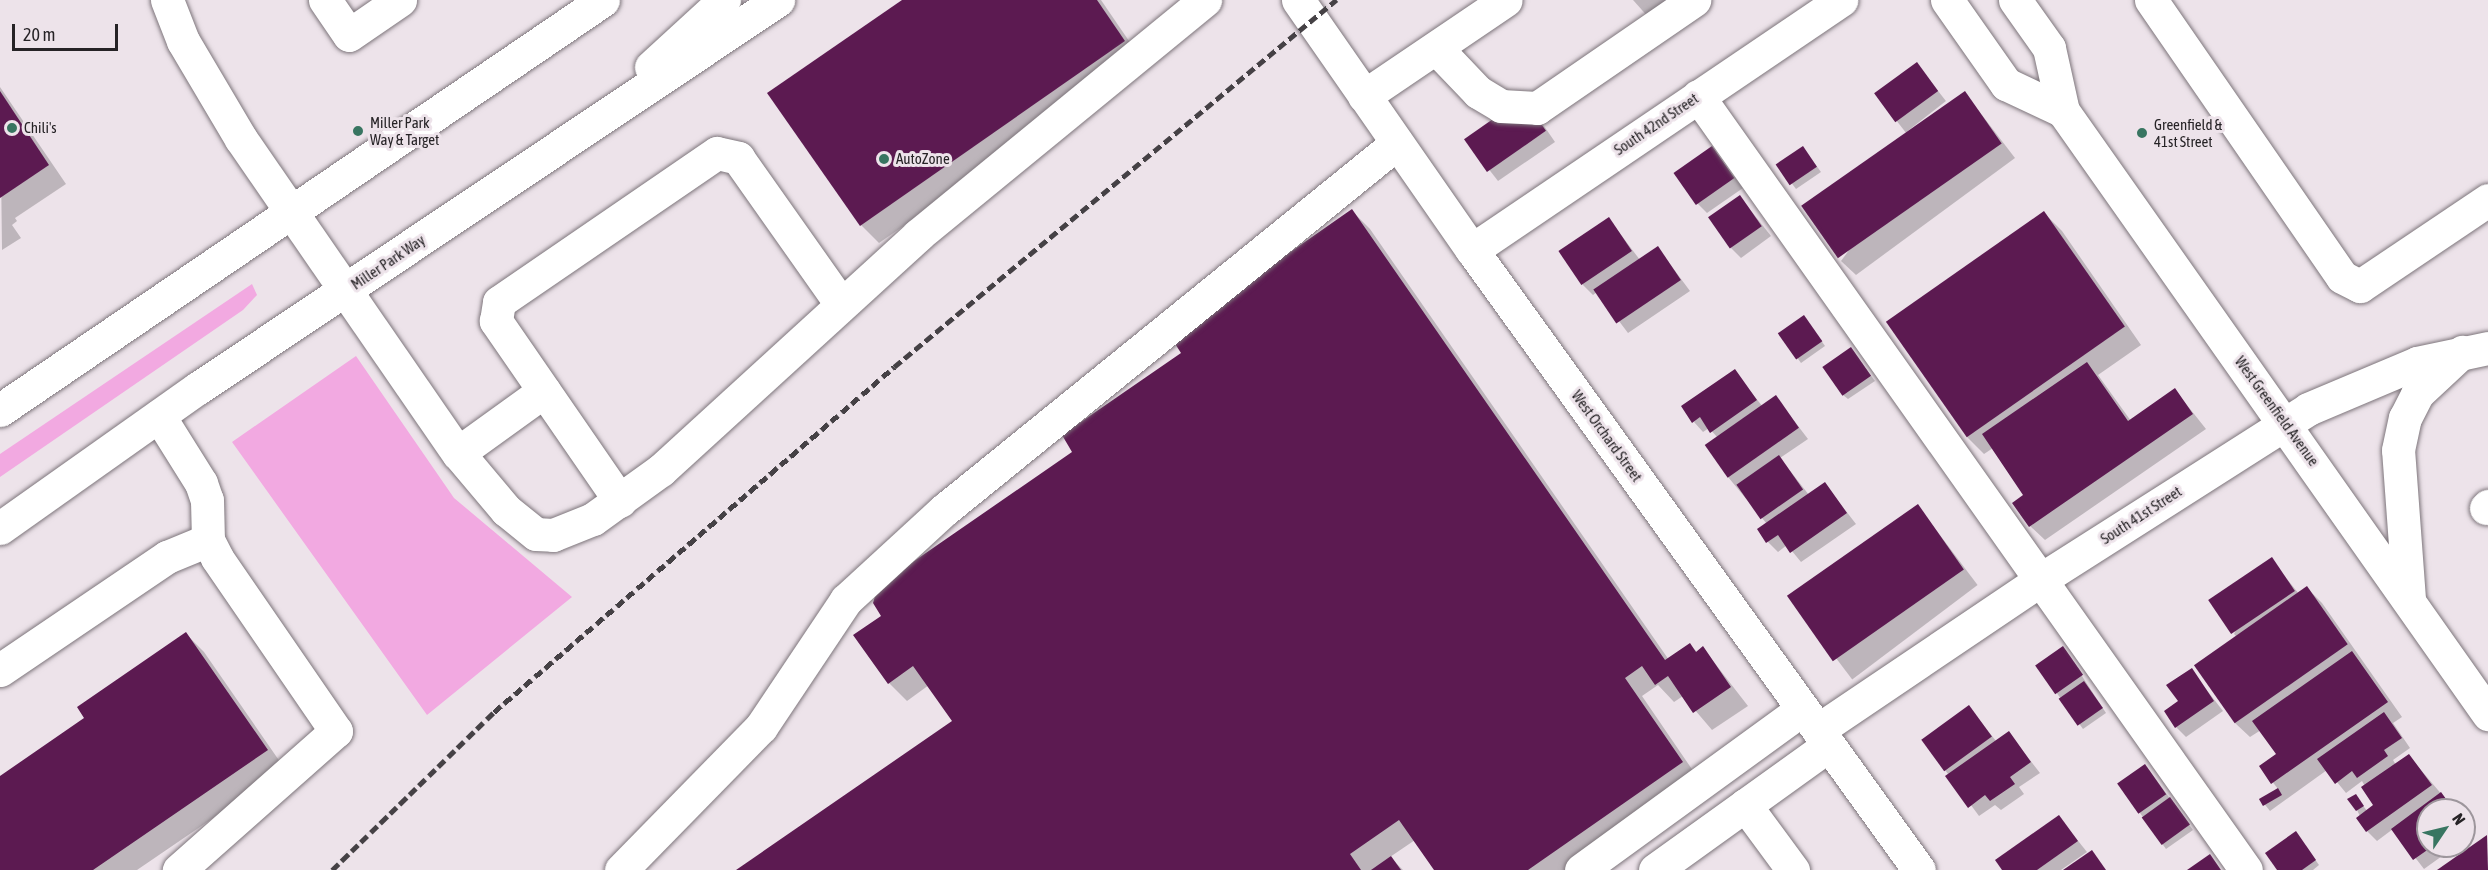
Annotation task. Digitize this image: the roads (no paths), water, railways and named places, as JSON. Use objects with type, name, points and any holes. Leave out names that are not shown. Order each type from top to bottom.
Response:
[{"type":"main road","points":[[167,0],[201,73],[290,213],[458,453],[506,510],[536,534],[568,531],[620,501],[661,470],[918,235],[1205,0]]},
{"type":"main road","points":[[325,0],[349,34],[400,0]]},
{"type":"main road","points":[[0,410],[603,0]]},
{"type":"main road","points":[[597,121],[723,0]]},
{"type":"main road","name":"Miller Park Way","points":[[0,528],[159,416],[778,0]]},
{"type":"main road","name":"West Orchard Street","points":[[1298,0],[1472,250],[1919,870]]},
{"type":"main road","points":[[1364,96],[1506,0]]},
{"type":"main road","points":[[1436,48],[1478,92],[1501,106],[1537,108],[1694,0]]},
{"type":"main road","name":"South 42nd Street","points":[[1472,250],[1841,0]]},
{"type":"main road","name":"West Greenfield Avenue","points":[[1947,0],[2006,84],[2063,111]]},
{"type":"main road","name":"West Greenfield Avenue","points":[[2015,0],[2049,48],[2063,111],[2286,423],[2488,714]]},
{"type":"main road","points":[[2151,0],[2342,277],[2360,286],[2488,200]]},
{"type":"main road","points":[[1698,96],[2246,870]]},
{"type":"main road","points":[[621,870],[761,727],[846,600],[953,503],[1397,143]]},
{"type":"main road","points":[[620,501],[496,321],[499,302],[717,153],[738,158],[841,304]]},
{"type":"main road","points":[[2409,601],[2400,440],[2417,394],[2475,350]]},
{"type":"main road","name":"South 41st Street","points":[[1817,728],[2040,580],[2286,423],[2385,375],[2475,350]]},
{"type":"main road","points":[[458,453],[544,391]]},
{"type":"main road","points":[[159,416],[201,483],[207,500],[208,540],[336,731],[179,870]]},
{"type":"main road","points":[[0,670],[166,557],[208,540]]},
{"type":"main road","points":[[1655,870],[1745,805],[1817,728]]},
{"type":"main road","points":[[1581,870],[1817,728]]},
{"type":"main road","points":[[1745,805],[1793,870]]},
{"type":"railway","points":[[332,870],[494,712],[894,367],[1336,0]]},
{"type":"place","name":"Chili's","points":[[12,128]]},
{"type":"place","name":"Miller Park Way & Target","points":[[358,131]]},
{"type":"place","name":"Greenfield & 41st Street","points":[[2142,133]]},
{"type":"place","name":"AutoZone","points":[[884,159]]}]
